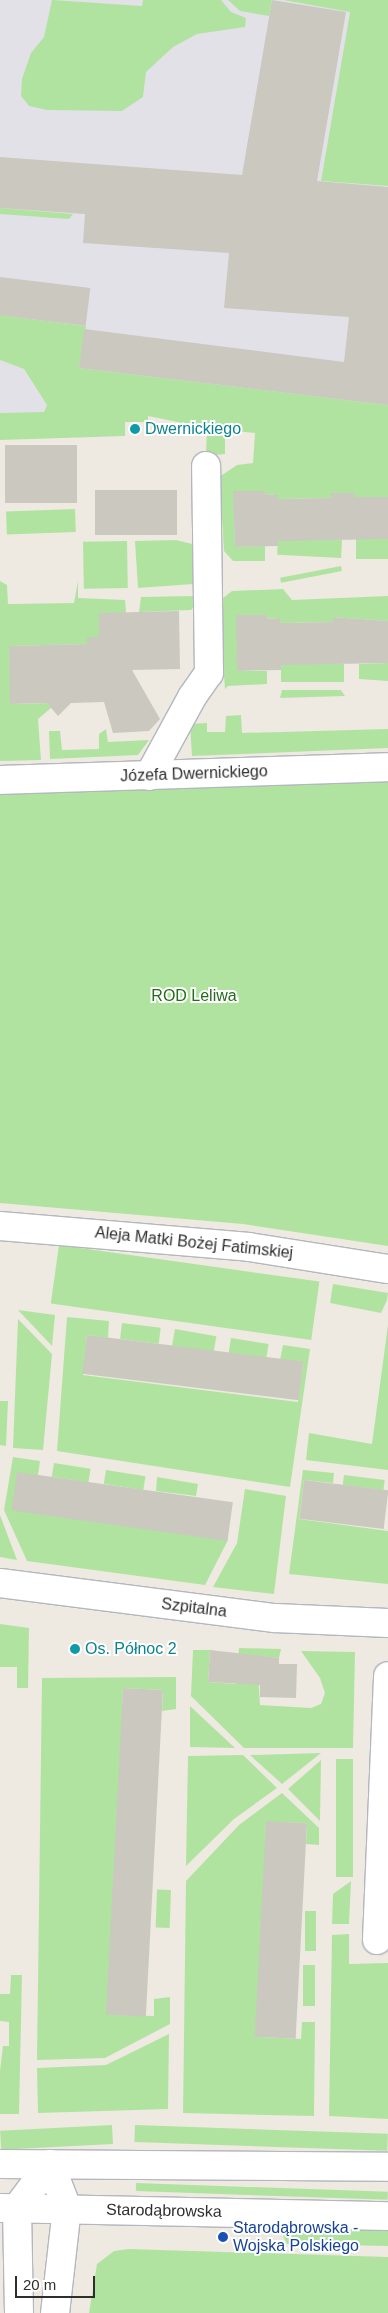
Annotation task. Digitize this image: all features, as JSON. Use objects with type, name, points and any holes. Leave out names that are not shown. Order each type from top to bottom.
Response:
[{"type":"street","points":[[149,776],[192,697],[209,673],[206,466]]},
{"type":"street","name":"Józefa Dwernickiego","points":[[0,780],[388,767]]},
{"type":"street","name":"Aleja Matki Bożej Fatimskiej","points":[[0,1226],[249,1247],[388,1269]]},
{"type":"street","name":"Szpitalna","points":[[0,1583],[274,1618],[388,1623]]},
{"type":"street","points":[[377,1940],[387,1785],[388,1676]]},
{"type":"street","points":[[0,2164],[388,2167]]},
{"type":"street","points":[[50,2164],[67,2208],[55,2313]]},
{"type":"street","points":[[19,2313],[8,2208],[50,2164]]},
{"type":"street","name":"Starodąbrowska","points":[[8,2208],[388,2216]]},
{"type":"shaded area","points":[[0,0],[352,0],[321,181],[388,186],[388,449],[163,414],[0,413],[0,360],[24,369],[47,404],[54,332],[0,325]]},
{"type":"green space","points":[[52,0],[142,6],[143,0],[221,0],[231,12],[246,18],[245,27],[197,34],[173,47],[146,72],[143,97],[122,111],[47,110],[29,106],[21,96],[22,79],[31,53],[44,37]]},
{"type":"green space","points":[[228,0],[272,0],[269,16],[240,11]]},
{"type":"green space","points":[[283,0],[388,0],[388,186],[321,181],[350,12]]},
{"type":"green space","points":[[0,208],[73,214],[69,219],[0,214]]},
{"type":"green space","points":[[0,315],[86,326],[79,368],[388,405],[388,497],[355,497],[354,493],[331,493],[331,498],[277,499],[277,494],[266,495],[265,491],[234,491],[235,547],[265,546],[265,561],[233,561],[224,551],[222,519],[217,519],[219,477],[237,465],[253,463],[255,433],[225,430],[225,454],[214,455],[206,453],[207,428],[148,416],[148,435],[145,422],[125,422],[125,436],[0,440],[0,413],[44,412],[47,405],[24,369],[0,360]]},
{"type":"green space","points":[[75,509],[76,532],[7,534],[6,511]]},
{"type":"green space","points":[[278,537],[342,540],[341,558],[277,555]]},
{"type":"green space","points":[[356,539],[388,539],[388,559],[356,559]]},
{"type":"green space","points":[[176,540],[192,544],[193,584],[138,588],[135,541]]},
{"type":"green space","points":[[127,541],[128,588],[84,589],[83,542]]},
{"type":"green space","points":[[341,566],[342,571],[281,583],[280,578]]},
{"type":"green space","points":[[0,581],[7,585],[8,604],[74,603],[78,581],[78,598],[125,600],[126,613],[99,613],[99,637],[87,637],[87,644],[9,646],[11,704],[50,703],[51,708],[38,719],[41,760],[0,761]]},
{"type":"green space","points":[[283,589],[292,600],[388,596],[388,621],[333,617],[333,622],[280,623],[280,618],[268,619],[267,615],[237,615],[237,671],[267,671],[267,684],[228,686],[225,689],[219,606],[223,598],[232,591]]},
{"type":"green space","points":[[194,596],[195,606],[191,610],[139,612],[141,597]]},
{"type":"green space","points":[[388,663],[388,681],[359,679],[359,664]]},
{"type":"green space","points":[[281,664],[344,664],[344,682],[281,682]]},
{"type":"green space","points":[[282,690],[341,690],[345,696],[280,698]]},
{"type":"green space","points":[[241,715],[242,733],[388,729],[388,748],[192,756],[190,724],[207,723],[207,732],[225,732],[226,716]]},
{"type":"green space","points":[[106,729],[108,742],[149,740],[138,755],[50,759],[49,731],[60,731],[62,750],[99,749],[99,734]]},
{"type":"green space","name":"ROD Leliwa","points":[[388,777],[388,1246],[243,1224],[0,1203],[0,791]]},
{"type":"green space","points":[[59,1245],[319,1282],[311,1340],[51,1303]]},
{"type":"green space","points":[[333,1284],[388,1293],[387,1300],[381,1313],[330,1303]]},
{"type":"green space","points":[[18,1310],[55,1315],[52,1346]]},
{"type":"green space","points":[[67,1317],[109,1321],[108,1338],[87,1335],[83,1375],[298,1402],[303,1363],[280,1360],[283,1345],[310,1349],[290,1487],[57,1451]]},
{"type":"green space","points":[[18,1319],[52,1354],[43,1450],[13,1448]]},
{"type":"green space","points":[[122,1323],[161,1328],[159,1344],[120,1339]]},
{"type":"green space","points":[[388,1325],[388,1470],[306,1460],[309,1433],[372,1444]]},
{"type":"green space","points":[[175,1329],[216,1336],[213,1353],[172,1346]]},
{"type":"green space","points":[[231,1338],[269,1344],[266,1359],[229,1353]]},
{"type":"green space","points":[[0,1401],[8,1401],[6,1446],[0,1445]]},
{"type":"green space","points":[[13,1457],[40,1461],[38,1475],[228,1540],[205,1585],[27,1561],[4,1510]]},
{"type":"green space","points":[[54,1463],[91,1469],[88,1483],[52,1477]]},
{"type":"green space","points":[[106,1470],[146,1476],[143,1490],[104,1484]]},
{"type":"green space","points":[[303,1470],[334,1473],[333,1483],[304,1480],[299,1519],[388,1531],[388,1584],[289,1574]]},
{"type":"green space","points":[[344,1475],[385,1480],[383,1490],[343,1485]]},
{"type":"green space","points":[[157,1477],[198,1484],[196,1496],[156,1491]]},
{"type":"green space","points":[[245,1489],[286,1496],[274,1594],[213,1587],[237,1543]]},
{"type":"green space","points":[[0,1515],[17,1560],[0,1557]]},
{"type":"green space","points":[[0,1624],[29,1628],[28,1688],[17,1688],[17,1667],[0,1667]]},
{"type":"green space","points":[[239,1648],[281,1649],[279,1658],[257,1656],[260,1705],[311,1708],[321,1704],[325,1693],[320,1678],[301,1651],[355,1652],[353,1748],[244,1748],[191,1696],[193,1650],[210,1650],[208,1682],[236,1684]]},
{"type":"green space","points":[[176,1677],[176,1709],[162,1711],[163,1690],[123,1688],[113,2015],[154,2016],[154,1999],[170,1997],[170,2024],[105,2058],[37,2060],[42,1678]]},
{"type":"green space","points":[[190,1706],[235,1748],[190,1747]]},
{"type":"green space","points":[[321,1753],[282,1784],[250,1755]]},
{"type":"green space","points":[[243,1755],[277,1788],[234,1819],[186,1866],[188,1756]]},
{"type":"green space","points":[[336,1759],[353,1759],[353,1877],[336,1877]]},
{"type":"green space","points":[[321,1760],[320,1821],[288,1789]]},
{"type":"green space","points":[[282,1793],[319,1828],[319,1845],[306,1844],[307,1823],[266,1822],[260,2037],[301,2039],[302,2022],[315,2022],[314,2116],[183,2113],[186,1881],[239,1825]]},
{"type":"green space","points":[[351,1881],[349,1924],[332,1924],[333,1894]]},
{"type":"green space","points":[[157,1890],[171,1890],[170,1928],[156,1927]]},
{"type":"green space","points":[[305,1911],[316,1911],[316,1951],[305,1951]]},
{"type":"green space","points":[[349,1934],[349,1964],[388,1963],[388,2119],[329,2116],[332,1935]]},
{"type":"green space","points":[[303,1965],[315,1965],[315,2006],[303,2006]]},
{"type":"green space","points":[[11,1975],[22,1975],[19,2114],[0,2114],[0,2071],[3,2046],[9,2046],[9,2022],[0,2021],[0,1994],[10,1994]]},
{"type":"green space","points":[[169,2034],[168,2109],[38,2113],[37,2068],[106,2065]]},
{"type":"green space","points":[[112,2125],[113,2144],[1,2150],[0,2131]]},
{"type":"green space","points":[[135,2125],[388,2134],[387,2151],[134,2142]]},
{"type":"green space","points":[[136,2183],[388,2192],[388,2200],[136,2191]]},
{"type":"green space","points":[[348,2226],[388,2228],[388,2246],[287,2244],[283,2236]]},
{"type":"green space","points":[[129,2249],[388,2257],[388,2313],[89,2313],[97,2264],[114,2251]]},
{"type":"building","points":[[272,0],[346,12],[317,181],[388,187],[388,405],[79,368],[84,329],[344,362],[349,317],[224,308],[229,253],[83,243],[85,214],[0,208],[0,157],[242,175]]},
{"type":"building","points":[[0,277],[90,288],[86,326],[0,315]]},
{"type":"building","points":[[5,445],[77,445],[77,503],[5,503]]},
{"type":"building","points":[[95,490],[177,490],[177,535],[95,535]]},
{"type":"building","points":[[233,491],[265,491],[266,495],[277,494],[277,499],[331,498],[330,493],[355,493],[355,497],[388,497],[388,539],[278,541],[278,546],[235,547]]},
{"type":"building","points":[[179,611],[180,669],[132,670],[160,719],[149,731],[113,733],[104,702],[71,703],[58,716],[47,703],[10,704],[9,646],[87,644],[87,637],[99,637],[99,613]]},
{"type":"building","points":[[236,615],[267,615],[268,619],[280,618],[280,623],[333,622],[333,617],[388,621],[388,663],[281,665],[281,670],[237,671]]},
{"type":"building","points":[[87,1335],[303,1362],[299,1400],[82,1374]]},
{"type":"building","points":[[17,1472],[233,1502],[227,1541],[12,1511]]},
{"type":"building","points":[[304,1480],[388,1490],[384,1529],[299,1519]]},
{"type":"building","points":[[210,1650],[279,1658],[279,1664],[297,1664],[296,1698],[260,1697],[260,1685],[208,1682]]},
{"type":"building","points":[[123,1688],[163,1690],[146,2017],[106,2015]]},
{"type":"building","points":[[266,1821],[307,1823],[296,2039],[255,2037]]},
{"type":"place","name":"Dwernickiego","points":[[135,429]]},
{"type":"place","name":"Os. Północ 2","points":[[75,1649]]},
{"type":"place","name":"Starodąbrowska - Wojska Polskiego","points":[[223,2237]]}]
